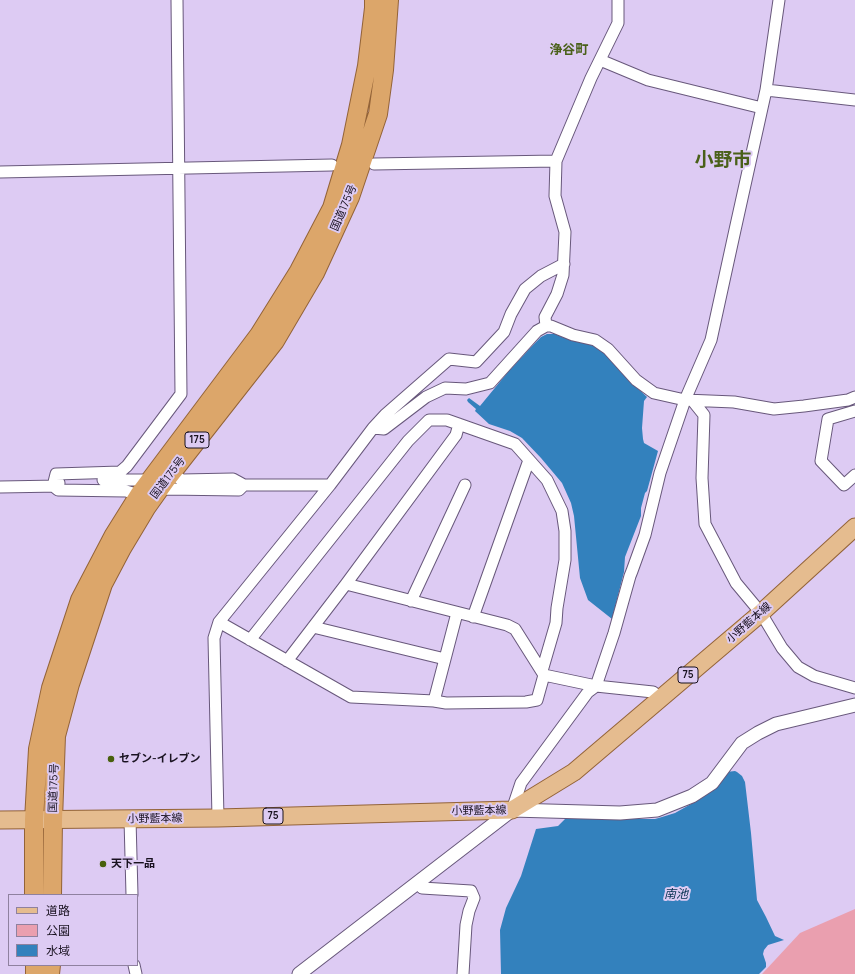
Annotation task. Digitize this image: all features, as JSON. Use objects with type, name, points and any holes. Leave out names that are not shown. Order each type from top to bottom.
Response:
[{"type":"highway","name":"国道175号","points":[[34,894],[34,820],[38,749],[50,688],[80,600],[114,535],[134,490],[174,479],[275,341],[315,273],[350,197],[353,164],[351,144],[367,66],[374,0]]},
{"type":"highway","name":"国道175号","points":[[52,894],[56,736],[70,684],[103,584],[146,508],[154,485],[259,335],[299,271],[332,208],[378,114],[384,70],[389,0]]},
{"type":"main road","name":"小野藍本線","points":[[0,820],[218,818],[512,810],[574,772],[761,612],[855,527]]},
{"type":"street","points":[[53,486],[56,474],[120,472],[127,466],[181,394],[177,0]]},
{"type":"street","points":[[546,326],[546,317],[557,294],[563,275],[564,264],[565,232],[555,196],[556,161],[591,78],[618,23],[618,0]]},
{"type":"street","points":[[299,974],[512,810],[521,783],[588,692],[596,686],[614,633],[630,576],[645,535],[660,473],[711,340],[766,90],[779,0]]},
{"type":"street","points":[[600,60],[648,80],[762,108]]},
{"type":"street","points":[[766,90],[855,100]]},
{"type":"street","points":[[0,172],[269,166],[268,172],[427,158],[427,163],[556,161]]},
{"type":"street","points":[[218,818],[214,638],[219,622],[330,485],[373,428],[385,415],[449,359],[476,362],[504,332],[511,314],[525,289],[540,276],[564,264]]},
{"type":"street","points":[[373,428],[384,429],[426,397],[445,388],[466,389],[490,383],[537,331],[546,326],[551,326],[573,335],[595,340],[608,349],[636,380],[654,393],[689,400],[734,402],[774,409],[848,400],[855,397]]},
{"type":"street","points":[[689,400],[704,415],[702,478],[705,524],[736,583],[761,612],[782,648],[798,667],[814,676],[855,688]]},
{"type":"street","points":[[855,411],[828,419],[821,461],[844,485],[855,475]]},
{"type":"street","points":[[219,622],[250,640],[351,697],[434,701],[446,703],[526,702],[536,700],[556,623],[565,560],[565,531],[562,511],[547,480],[515,444],[447,420],[429,420],[408,441],[250,640]]},
{"type":"street","points":[[287,661],[456,435],[459,424]]},
{"type":"street","points":[[474,616],[529,460]]},
{"type":"street","points":[[174,479],[233,479],[244,485],[330,485]]},
{"type":"street","points":[[0,487],[53,486],[66,480],[154,485],[167,489],[239,490],[244,485]]},
{"type":"street","points":[[411,601],[464,485]]},
{"type":"street","points":[[53,486],[58,490],[134,490]]},
{"type":"street","points":[[346,584],[507,625],[515,629],[543,673],[596,686],[653,692],[661,699]]},
{"type":"street","points":[[434,701],[457,612]]},
{"type":"street","points":[[313,627],[445,659]]},
{"type":"street","points":[[512,810],[620,812],[657,810],[692,796],[712,783],[742,743],[758,733],[776,724],[855,705]]},
{"type":"street","points":[[130,819],[132,894]]},
{"type":"street","points":[[418,883],[422,888],[471,891],[474,898],[469,910],[466,925],[463,974]]},
{"type":"green space","points":[[855,909],[855,974],[762,974],[800,933]]},
{"type":"water","points":[[547,334],[555,334],[598,347],[607,353],[630,381],[647,397],[644,401],[642,428],[643,439],[644,443],[658,451],[641,508],[641,516],[625,557],[624,572],[612,619],[588,600],[580,578],[574,516],[571,503],[562,483],[522,438],[510,431],[489,424],[475,411],[476,409],[467,400],[469,398],[480,406],[508,372],[534,344],[541,337]]},
{"type":"water","name":"南池","points":[[735,771],[742,776],[745,782],[757,900],[775,936],[784,940],[768,945],[764,950],[763,954],[766,967],[759,974],[501,974],[500,930],[506,908],[521,876],[536,829],[558,826],[565,819],[655,819],[662,817],[675,813],[700,799],[712,790],[726,772]]},
{"type":"tunnel","points":[[129,486],[149,485]]},
{"type":"place","name":"セブン-イレブン","points":[[111,759]]},
{"type":"place","name":"天下一品","points":[[103,864]]},
{"type":"district","name":"浄谷町","points":[[569,50]]},
{"type":"district","name":"小野市","points":[[723,161]]}]
